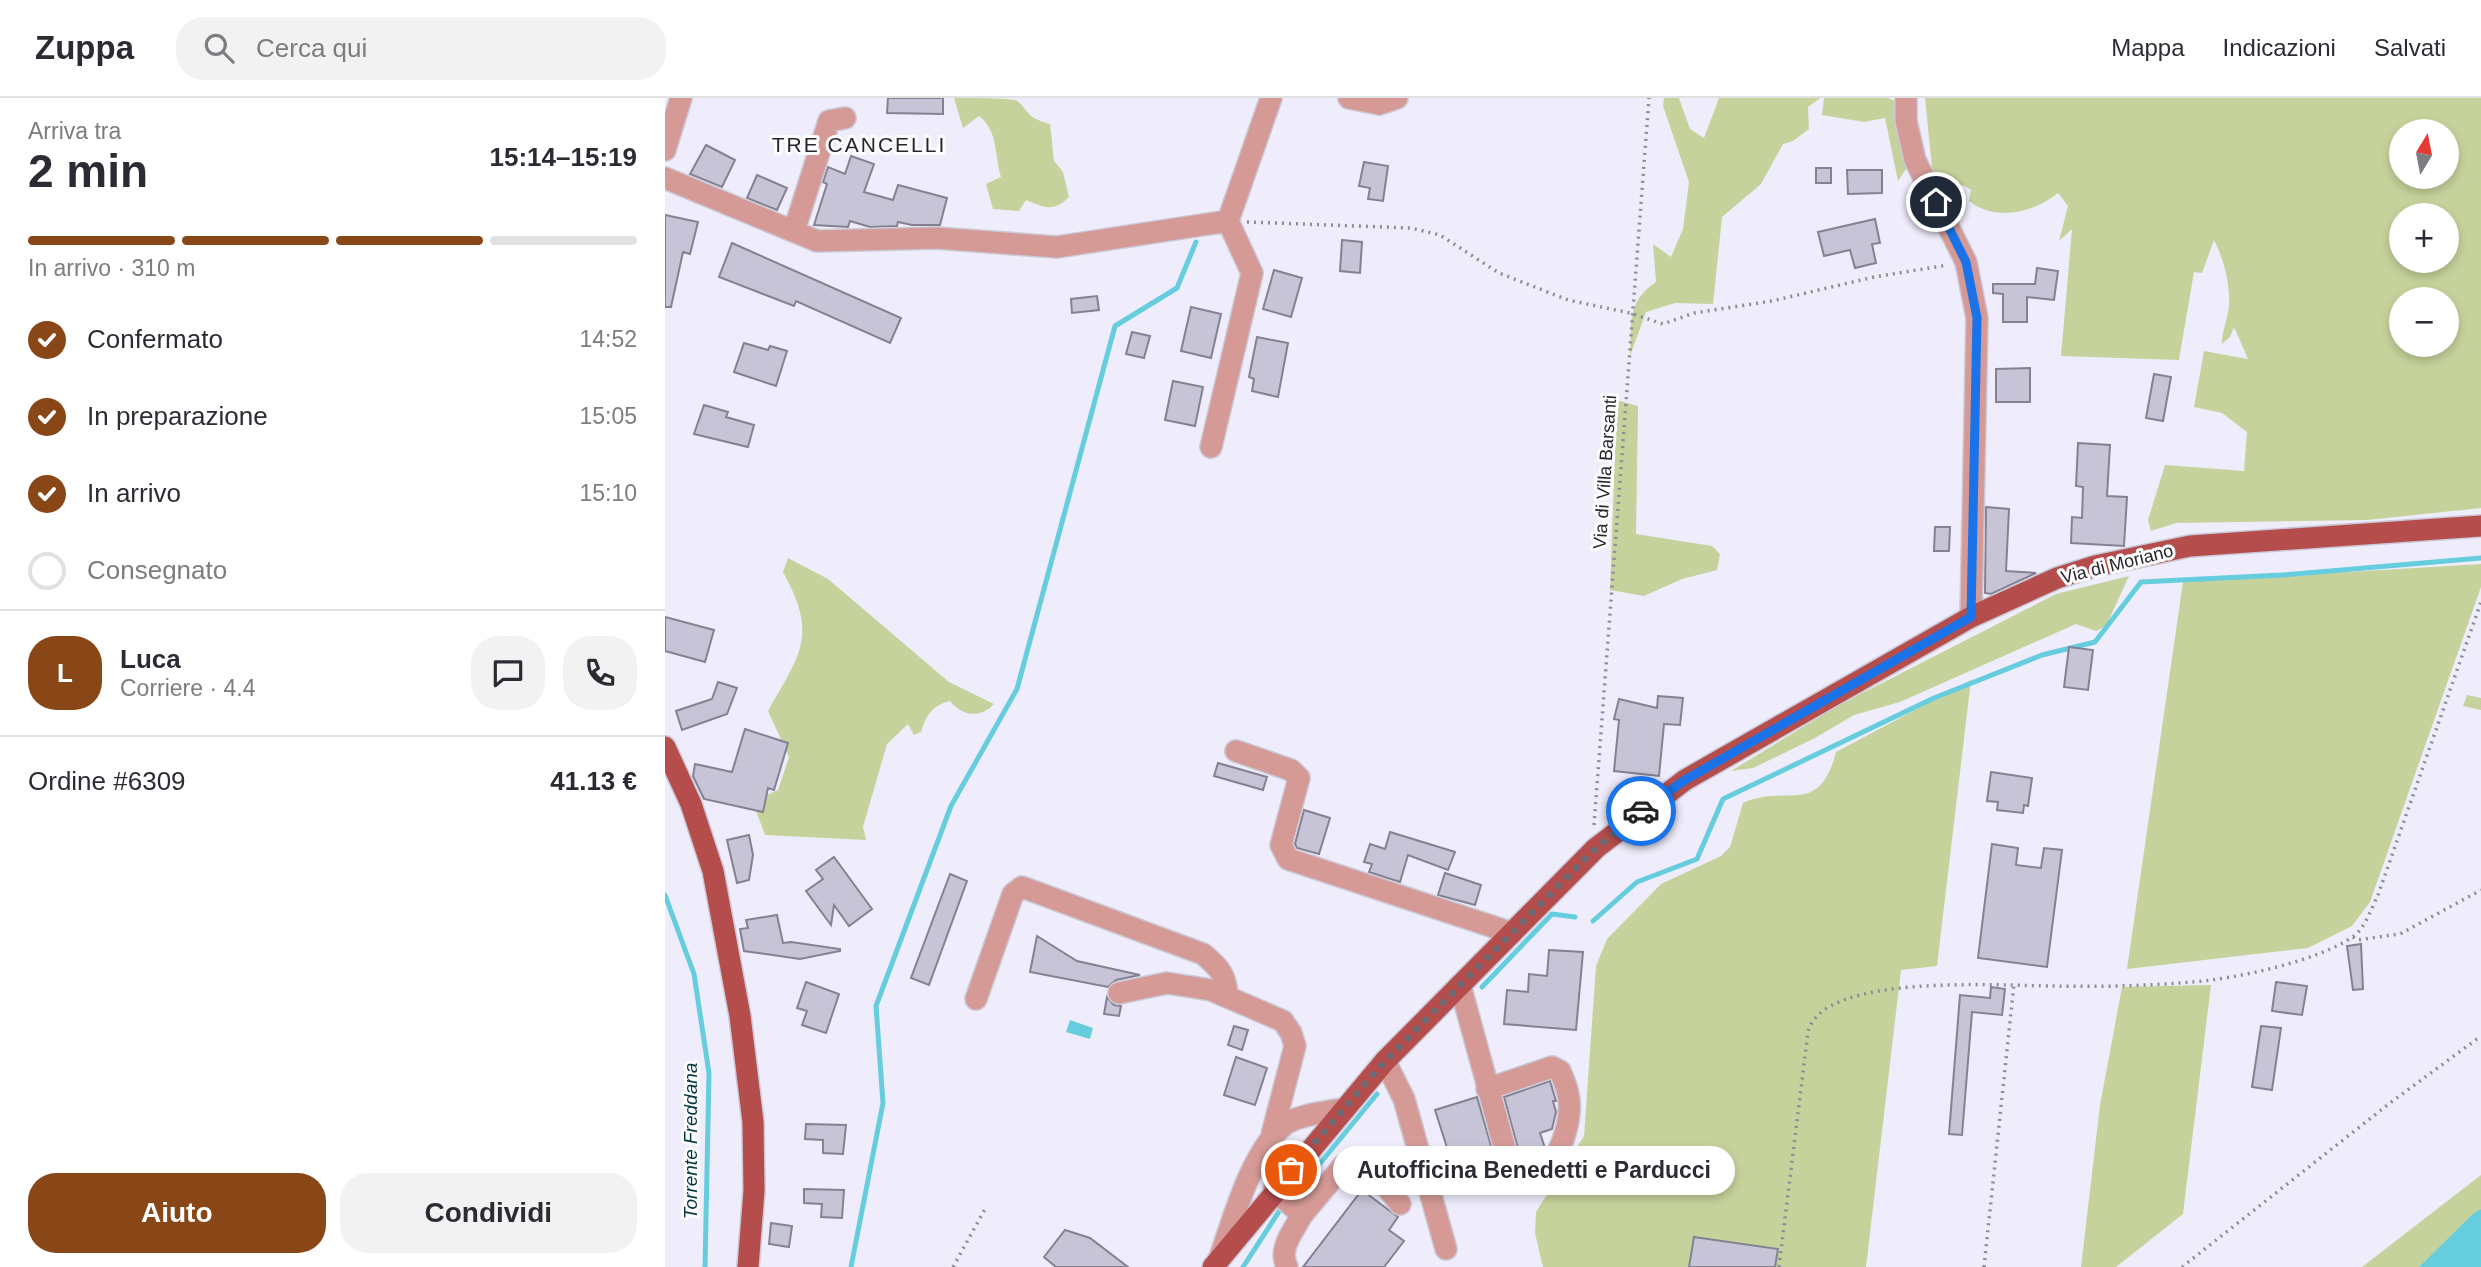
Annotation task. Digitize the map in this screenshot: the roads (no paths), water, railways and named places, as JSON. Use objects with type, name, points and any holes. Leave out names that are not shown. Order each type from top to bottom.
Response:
[{"type":"main road","name":"Via di Moriano","points":[[1216,1263],[1274,1190],[1385,1061],[1596,848],[1685,780],[1971,617],[2057,578],[2148,553],[2231,542],[2481,526]]},
{"type":"main road","points":[[665,747],[691,804],[713,871],[740,1016],[753,1122],[754,1191],[748,1267]]},
{"type":"street","points":[[665,150],[681,98]]},
{"type":"street","points":[[1211,447],[1252,273],[1228,221],[1271,98]]},
{"type":"street","points":[[1349,98],[1379,104],[1397,98]]},
{"type":"street","points":[[1906,98],[1906,121],[1915,160],[1966,262],[1977,318],[1971,617]]},
{"type":"street","points":[[794,231],[829,121],[845,118]]},
{"type":"street","points":[[665,178],[817,241],[936,238],[1057,247],[1228,221]]},
{"type":"street","points":[[1236,751],[1291,770],[1299,778],[1281,845],[1282,853],[1288,859],[1512,933]]},
{"type":"street","points":[[977,999],[1013,894],[1021,887],[1203,954],[1218,966],[1226,979],[1227,995]]},
{"type":"street","points":[[1119,993],[1167,983],[1227,995],[1283,1021],[1295,1046],[1270,1142]]},
{"type":"street","points":[[1460,985],[1487,1089],[1509,1164],[1517,1172],[1529,1176],[1549,1167],[1565,1136],[1570,1112],[1568,1090],[1560,1072],[1552,1067],[1487,1089]]},
{"type":"street","points":[[1385,1061],[1404,1099],[1446,1249]]},
{"type":"street","points":[[1216,1263],[1241,1197],[1270,1142],[1285,1123],[1342,1109]]},
{"type":"street","points":[[1287,1267],[1282,1257],[1284,1247],[1303,1215],[1343,1166],[1362,1168],[1389,1189],[1400,1204]]},
{"type":"street","points":[[1274,1190],[1303,1215]]},
{"type":"water","points":[[1070,1020],[1093,1028],[1090,1039],[1066,1032]]},
{"type":"water","points":[[2481,1209],[2481,1267],[2419,1267],[2473,1214]]},
{"type":"waterway","points":[[851,1267],[883,1103],[876,1006],[951,806],[1017,689],[1115,326],[1177,288],[1196,242]]},
{"type":"waterway","points":[[1593,921],[1637,882],[1697,859],[1723,799],[1934,698],[2042,655],[2095,642],[2141,582],[2282,575],[2481,558]]},
{"type":"waterway","name":"Torrente Freddana","points":[[665,895],[694,974],[709,1073],[705,1267]]},
{"type":"waterway","points":[[1482,987],[1552,914],[1575,917]]},
{"type":"waterway","points":[[1294,1195],[1377,1094]]},
{"type":"waterway","points":[[1243,1267],[1280,1210]]},
{"type":"place","name":"Autofficina Benedetti e Parducci","points":[[1291,1170]]},
{"type":"district","name":"TRE CANCELLI","points":[[859,144]]}]
